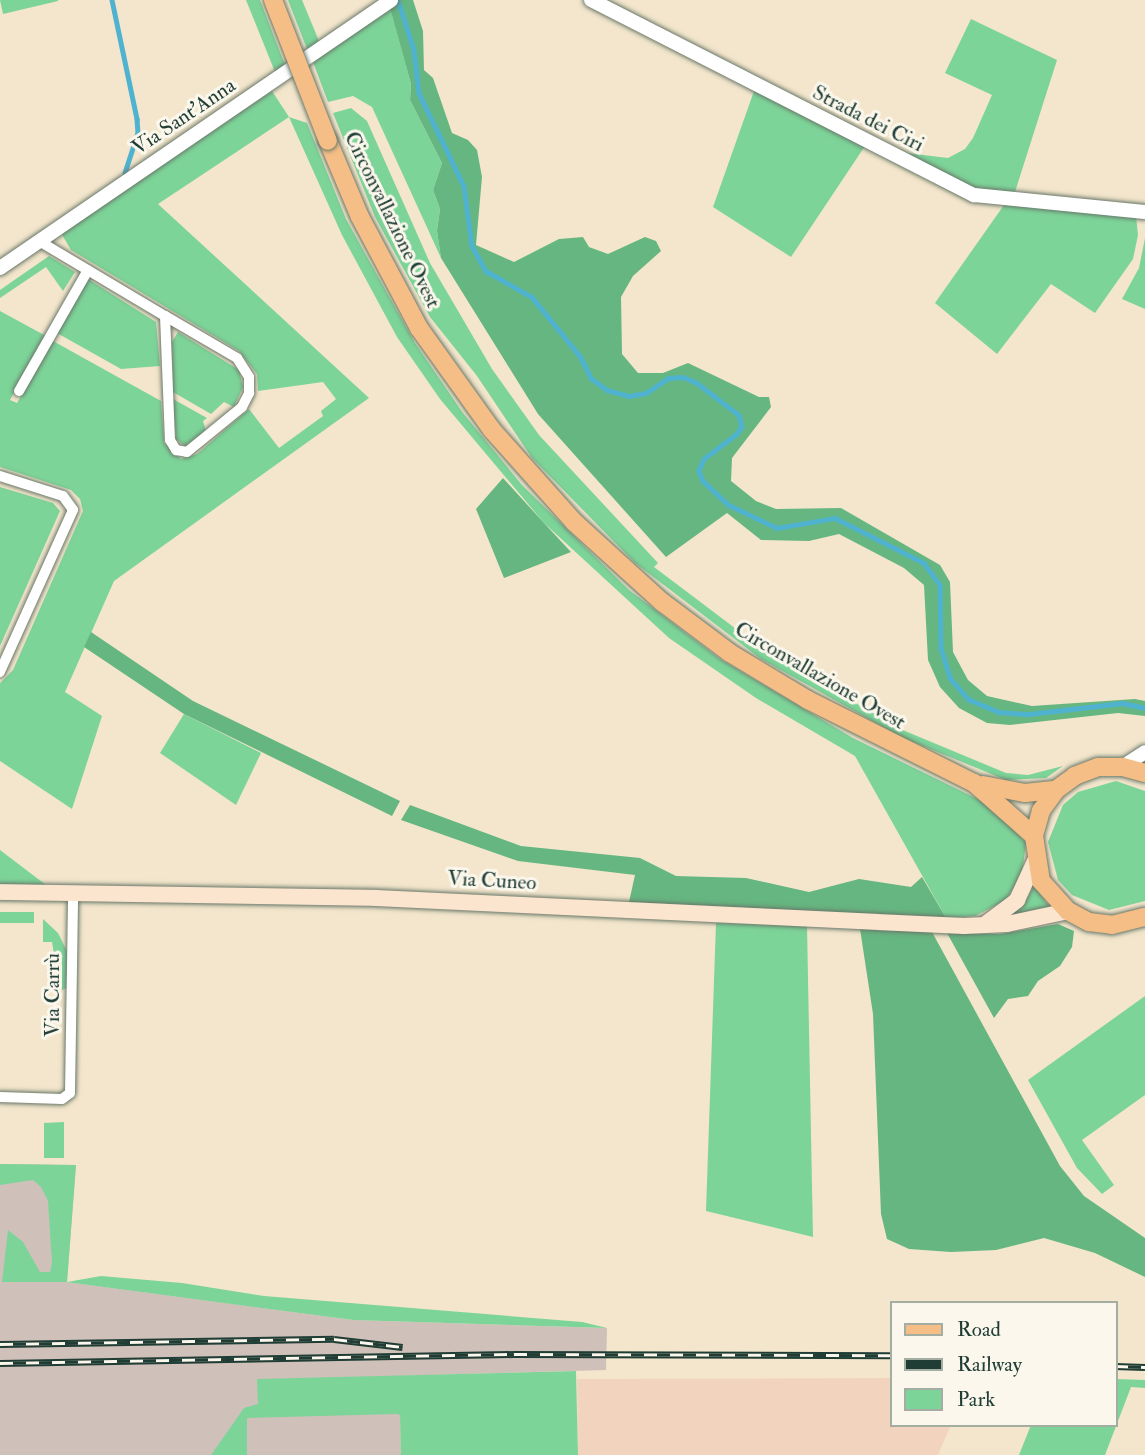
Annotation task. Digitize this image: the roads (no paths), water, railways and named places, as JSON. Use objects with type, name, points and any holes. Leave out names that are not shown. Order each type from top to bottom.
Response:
[{"type":"main road","name":"Circonvallazione Ovest","points":[[274,0],[360,217],[419,328],[492,430],[574,522],[662,602],[730,653],[808,700],[974,783]]},
{"type":"main road","points":[[1068,911],[1041,881],[1035,861],[1034,836],[1041,811],[1056,790],[1086,771],[1122,766],[1145,773]]},
{"type":"main road","points":[[974,783],[1025,793],[1056,790]]},
{"type":"main road","points":[[974,783],[1034,836]]},
{"type":"main road","points":[[981,925],[1017,900],[1035,861]]},
{"type":"main road","name":"Via Cuneo","points":[[0,892],[376,898],[981,925],[1068,911],[1112,925],[1145,917]]},
{"type":"street","name":"Via Sant'Anna","points":[[0,268],[391,0]]},
{"type":"street","name":"Strada dei Ciri","points":[[592,0],[974,195],[1145,212]]},
{"type":"street","points":[[39,240],[237,358],[250,383],[242,407],[187,453],[176,450],[170,440],[165,316]]},
{"type":"street","points":[[19,391],[88,270]]},
{"type":"street","points":[[0,476],[63,496],[73,510],[0,672]]},
{"type":"street","points":[[1122,766],[1145,752]]},
{"type":"street","name":"Via Carrù","points":[[1,1097],[68,1096],[73,893]]},
{"type":"waterway","points":[[112,0],[137,119],[138,133],[125,173]]},
{"type":"waterway","points":[[398,0],[414,50],[419,93],[464,186],[472,246],[486,271],[532,297],[580,356],[591,378],[607,390],[629,396],[646,393],[668,378],[683,377],[697,383],[739,415],[742,427],[736,435],[704,459],[699,471],[703,481],[729,505],[777,528],[835,518],[924,563],[940,585],[941,648],[950,678],[968,699],[998,712],[1029,714],[1122,703],[1145,708]]},
{"type":"railway","points":[[0,1344],[334,1339],[403,1347]]},
{"type":"railway","points":[[0,1363],[514,1354],[890,1355]]},
{"type":"railway","points":[[1117,1366],[1145,1367]]}]
